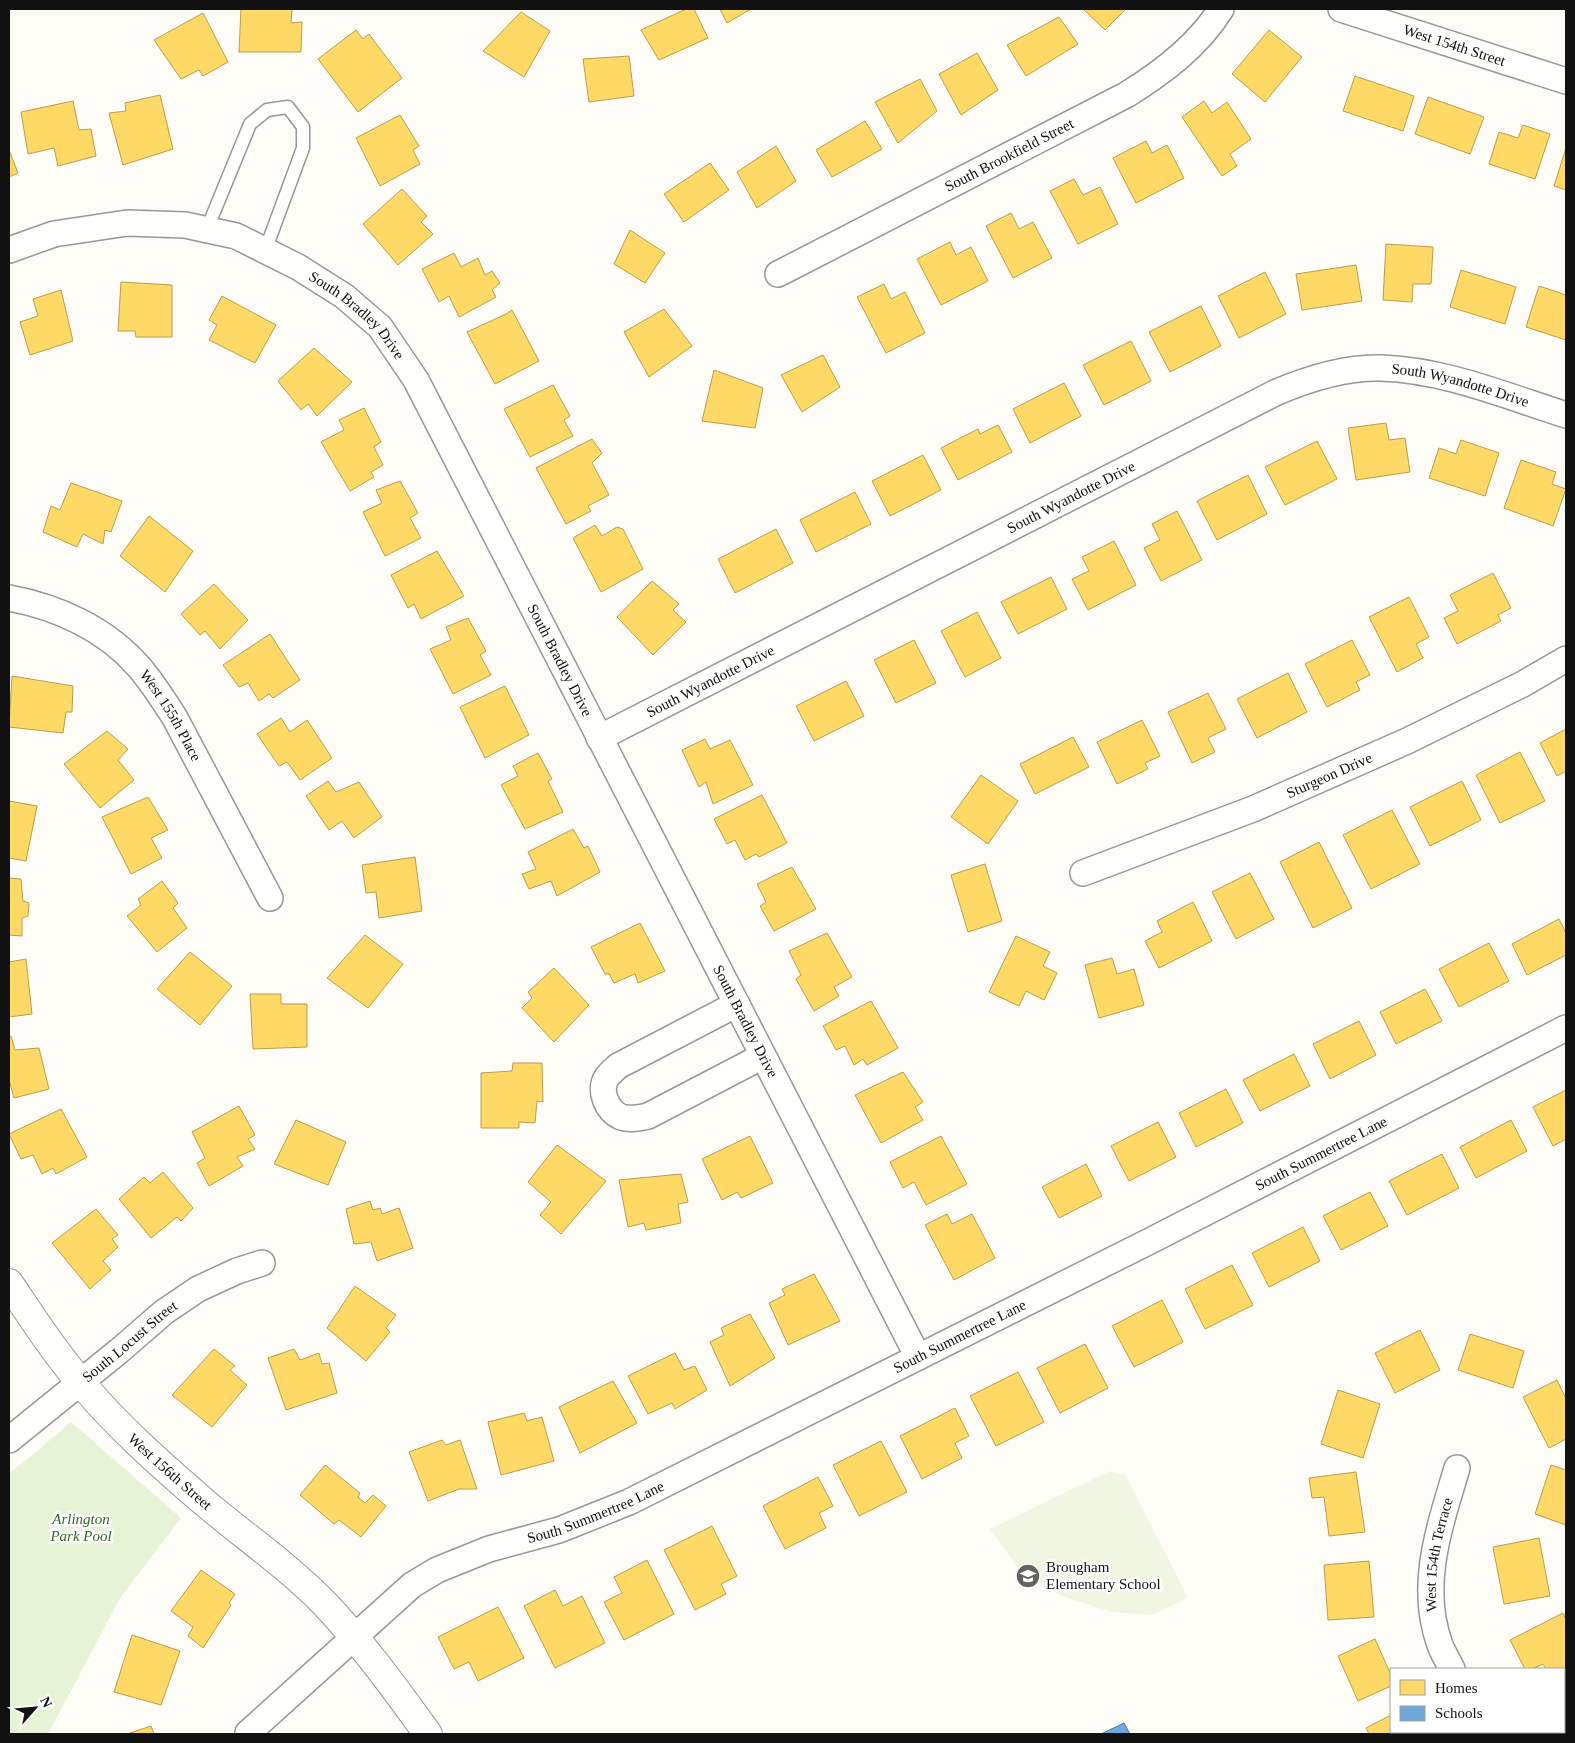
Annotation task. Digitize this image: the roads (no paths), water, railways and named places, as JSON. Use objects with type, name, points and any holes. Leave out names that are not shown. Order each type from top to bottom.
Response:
[{"type":"street","name":"South Brookfield Street","points":[[778,274],[1126,95],[1156,76],[1190,48],[1221,9]]},
{"type":"street","name":"West 154th Street","points":[[1341,9],[1566,81]]},
{"type":"street","name":"South Bradley Drive","points":[[9,250],[54,234],[126,223],[185,225],[207,229],[236,236],[298,267],[344,296],[380,328],[416,380],[918,1357]]},
{"type":"street","name":"South Wyandotte Drive","points":[[599,738],[1277,392],[1305,380],[1352,370],[1380,368],[1412,370],[1439,375],[1566,415]]},
{"type":"street","name":"West 155th Place","points":[[9,598],[51,608],[84,623],[115,644],[138,666],[157,690],[175,718],[270,898]]},
{"type":"street","name":"Sturgeon Drive","points":[[1083,873],[1253,809],[1380,753],[1523,684],[1566,659]]},
{"type":"street","points":[[737,1004],[618,1066],[606,1078],[603,1095],[609,1108],[620,1116],[634,1119],[648,1116],[763,1056]]},
{"type":"street","name":"South Summertree Lane","points":[[353,1638],[412,1585],[437,1570],[489,1549],[559,1530],[629,1502],[1150,1241],[1566,1028]]},
{"type":"street","name":"South Locust Street","points":[[9,1440],[164,1312],[184,1298],[198,1289],[237,1271],[262,1263]]},
{"type":"street","name":"West 156th Street","points":[[9,1283],[38,1328],[80,1383],[134,1439],[203,1501],[280,1563],[325,1604],[428,1734]]},
{"type":"street","name":"West 154th Terrace","points":[[1452,1668],[1440,1645],[1431,1608],[1430,1574],[1436,1538],[1457,1468]]},
{"type":"street","points":[[248,1733],[353,1638]]},
{"type":"lane","points":[[207,229],[250,124],[267,110],[288,107],[302,127],[303,148],[265,250]]},
{"type":"place","name":"Brougham Elementary School","points":[[1028,1576]]},
{"type":"park label","name":"Arlington Park Pool","points":[[81,1528]]}]
